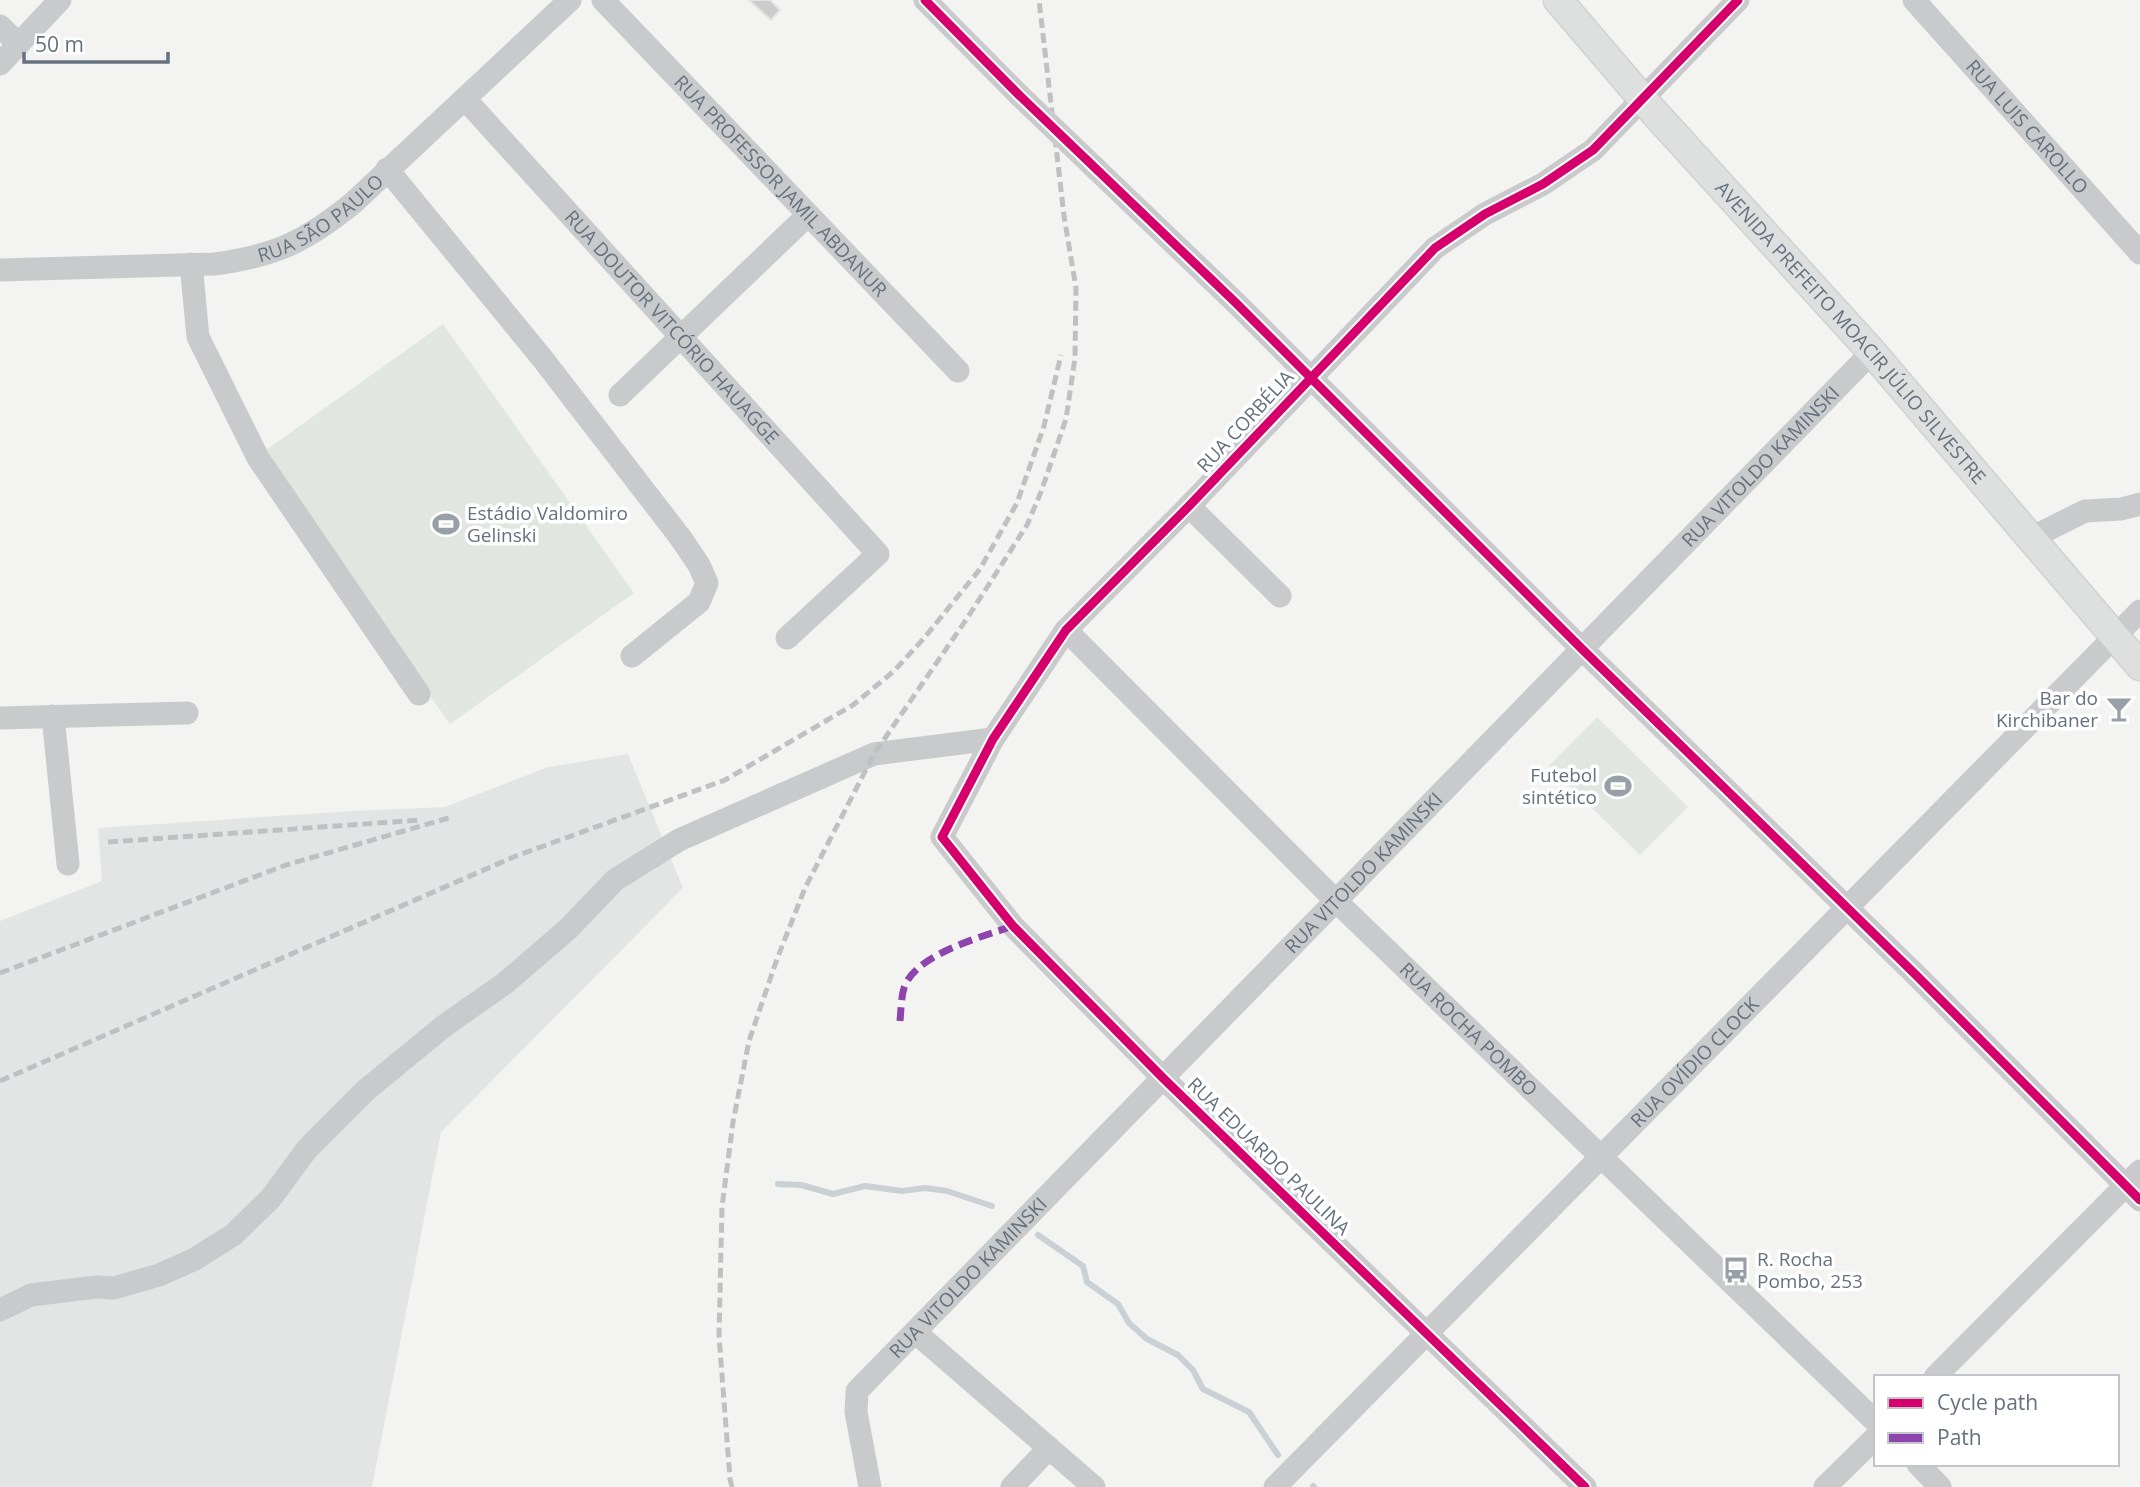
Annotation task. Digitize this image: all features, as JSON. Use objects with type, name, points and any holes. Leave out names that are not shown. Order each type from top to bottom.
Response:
[{"type":"main road","name":"AVENIDA PREFEITO MOACIR JÚLIO SILVESTRE","points":[[1558,0],[1652,110],[1872,352],[2140,666]]},
{"type":"street","points":[[0,64],[60,0]]},
{"type":"street","name":"RUA SÃO PAULO","points":[[0,270],[214,264],[248,260],[298,242],[323,227],[353,203],[570,0]]},
{"type":"street","name":"RUA PROFESSOR JAMIL ABDANUR","points":[[603,0],[958,371]]},
{"type":"street","points":[[925,0],[1847,909],[2135,1186],[1937,1375]]},
{"type":"street","name":"RUA CORBÉLIA","points":[[942,837],[993,739],[1066,630],[1189,506],[1435,248],[1485,215],[1543,184],[1593,150],[1738,0]]},
{"type":"street","name":"RUA LUIS CAROLLO","points":[[1914,0],[2140,253]]},
{"type":"street","points":[[0,26],[18,44]]},
{"type":"street","name":"RUA DOUTOR VITCÓRIO HAUAGGE","points":[[465,99],[878,554],[787,638]]},
{"type":"street","points":[[387,169],[542,358],[699,565],[708,583],[699,602],[632,656]]},
{"type":"street","points":[[620,396],[808,215]]},
{"type":"street","points":[[191,264],[198,337],[258,458],[419,694]]},
{"type":"street","name":"RUA VITOLDO KAMINSKI","points":[[870,1487],[856,1412],[857,1391],[1872,352]]},
{"type":"street","points":[[2029,539],[2085,511],[2121,509],[2140,504]]},
{"type":"street","points":[[1189,506],[1280,596]]},
{"type":"street","name":"RUA OVÍDIO CLOCK","points":[[1275,1487],[2140,611]]},
{"type":"street","name":"RUA ROCHA POMBO","points":[[1066,630],[1336,901],[1874,1420]]},
{"type":"street","points":[[0,718],[187,713]]},
{"type":"street","points":[[53,716],[68,864]]},
{"type":"street","points":[[0,1310],[31,1295],[114,1287],[159,1275],[193,1260],[233,1235],[271,1198],[307,1149],[366,1090],[444,1026],[504,984],[568,929],[615,880],[679,839],[874,754],[993,739]]},
{"type":"street","name":"RUA EDUARDO PAULINA","points":[[942,837],[1013,926],[1163,1078],[1585,1487]]},
{"type":"street","points":[[915,1332],[1094,1487]]},
{"type":"street","points":[[1825,1487],[1874,1439]]},
{"type":"street","points":[[1012,1487],[1049,1448]]},
{"type":"street","points":[[1920,1466],[1940,1487]]},
{"type":"shaded area","name":"Estádio Valdomiro Gelinski","points":[[443,324],[634,593],[450,724],[259,455]]},
{"type":"shaded area","name":"Futebol sintético","points":[[1597,717],[1688,807],[1640,855],[1549,766]]},
{"type":"shaded area","points":[[628,754],[683,888],[441,1132],[372,1487],[0,1487],[0,921],[102,881],[98,828],[445,807],[548,767]]},
{"type":"building","points":[[749,0],[770,0],[780,10],[771,20]]},
{"type":"waterway","points":[[778,1184],[801,1185],[833,1194],[865,1186],[902,1191],[925,1188],[947,1191],[992,1206]]},
{"type":"waterway","points":[[1038,1235],[1083,1266],[1087,1282],[1118,1304],[1129,1323],[1147,1339],[1178,1355],[1193,1370],[1203,1389],[1249,1412],[1278,1455]]},
{"type":"railway","points":[[732,1487],[719,1336],[722,1207],[733,1122],[749,1041],[805,888],[874,754],[1027,525],[1066,419],[1075,358],[1076,288],[1064,216],[1039,0]]},
{"type":"railway","points":[[0,1081],[516,856],[725,780],[853,705],[894,671],[980,569],[1017,503],[1044,426],[1061,355]]},
{"type":"railway","points":[[0,973],[286,865],[452,817]]},
{"type":"railway","points":[[108,842],[421,820]]},
{"type":"marked path","points":[[900,1021],[904,988],[921,966],[951,948],[1013,926]]},
{"type":"cycle path","points":[[925,0],[1019,95],[1236,303],[2140,1200]]},
{"type":"cycle path","points":[[1585,1487],[1163,1078],[1013,926],[942,837],[993,739],[1066,630],[1189,506],[1435,248],[1485,214],[1543,184],[1593,150],[1738,0]]},
{"type":"place","name":"Estádio Valdomiro Gelinski","points":[[446,524]]},
{"type":"place","name":"Bar do Kirchibaner","points":[[2119,709]]},
{"type":"place","name":"Futebol sintético","points":[[1618,786]]},
{"type":"place","name":"R. Rocha Pombo, 253","points":[[1736,1270]]}]
